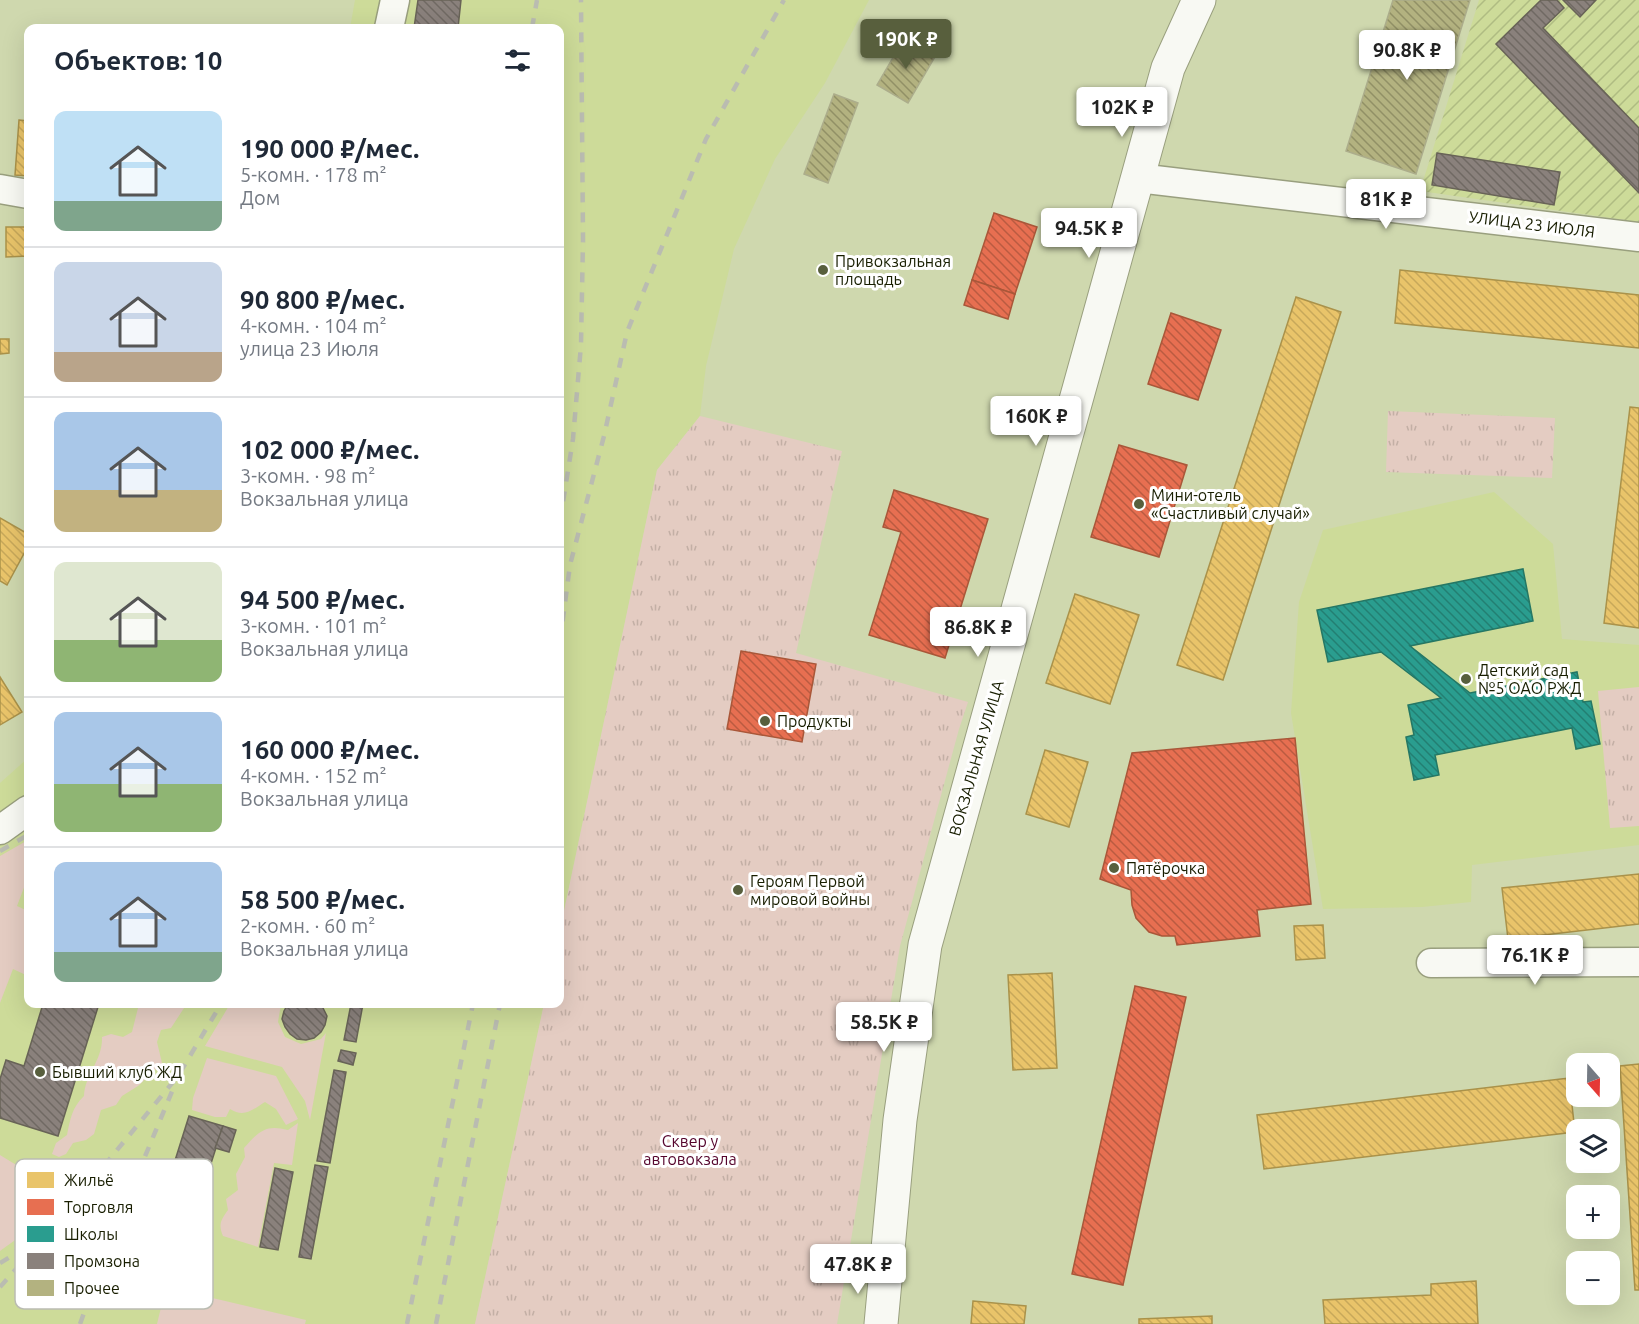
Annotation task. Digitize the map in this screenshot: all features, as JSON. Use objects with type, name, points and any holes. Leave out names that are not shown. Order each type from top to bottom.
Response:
[{"type":"main road","name":"ВОКЗАЛЬНАЯ УЛИЦА","points":[[881,1324],[900,1120],[925,945],[950,847],[993,702],[1168,68],[1199,0]]},
{"type":"street","points":[[390,24],[395,0]]},
{"type":"street","name":"УЛИЦА 23 ИЮЛЯ","points":[[1138,178],[1639,237]]},
{"type":"street","points":[[0,189],[24,193]]},
{"type":"street","points":[[0,830],[24,813]]},
{"type":"street","points":[[1431,963],[1639,962]]},
{"type":"shaded area","points":[[355,0],[869,0],[825,83],[775,159],[734,249],[706,366],[700,416],[657,470],[564,911],[564,24],[351,24]]},
{"type":"shaded area","points":[[1479,0],[1639,0],[1639,222],[1420,191]]},
{"type":"shaded area","name":"Детский сад №5 ОАО РЖД","points":[[1494,492],[1553,544],[1562,639],[1639,645],[1639,845],[1472,865],[1471,902],[1422,907],[1323,909],[1291,713],[1299,602],[1323,530]]},
{"type":"shaded area","points":[[24,762],[24,1008],[543,1008],[475,1324],[0,1324],[0,783]]},
{"type":"green space","points":[[1388,411],[1555,418],[1552,478],[1386,472]]},
{"type":"green space","name":"Сквер у автовокзала","points":[[700,416],[842,451],[796,653],[968,702],[900,946],[837,1324],[475,1324],[543,1008],[564,1008],[564,911],[657,470]]},
{"type":"green space","points":[[1639,687],[1639,826],[1610,828],[1598,691]]},
{"type":"green space","points":[[24,842],[24,888],[17,906],[24,909],[24,974],[13,969],[0,1003],[0,856]]},
{"type":"green space","points":[[138,1008],[184,1008],[171,1028],[161,1030],[157,1042],[162,1063],[138,1086],[122,1096],[116,1105],[101,1110],[94,1134],[86,1140],[73,1143],[66,1154],[59,1157],[52,1154],[56,1143],[67,1135],[74,1109],[84,1096],[87,1081],[100,1053],[102,1037],[111,1034],[123,1037],[132,1032]]},
{"type":"green space","points":[[228,1008],[280,1008],[278,1022],[285,1037],[301,1044],[321,1039],[326,1033],[310,1120],[305,1101],[282,1067],[205,1046]]},
{"type":"green space","points":[[207,1058],[276,1076],[298,1119],[286,1125],[276,1109],[265,1102],[244,1113],[230,1109],[226,1117],[215,1117],[192,1110],[193,1098]]},
{"type":"green space","points":[[298,1123],[292,1165],[274,1163],[258,1247],[223,1236],[222,1219],[228,1210],[226,1199],[238,1190],[236,1174],[245,1157],[244,1148],[263,1130],[280,1128],[288,1130]]},
{"type":"green space","points":[[0,1155],[15,1164],[15,1240],[0,1251]]},
{"type":"green space","points":[[213,1298],[306,1320],[305,1324],[157,1324],[161,1309],[213,1309]]},
{"type":"building: Жильё","points":[[19,120],[24,121],[24,176],[15,175]]},
{"type":"building: Жильё","points":[[6,227],[24,227],[24,256],[6,257]]},
{"type":"building: Жильё","points":[[1400,270],[1639,295],[1639,348],[1395,323]]},
{"type":"building: Жильё","points":[[1296,297],[1341,312],[1223,680],[1177,665]]},
{"type":"building: Жильё","points":[[0,339],[9,339],[9,353],[0,354]]},
{"type":"building: Жильё","points":[[1630,407],[1639,408],[1639,628],[1604,623]]},
{"type":"building: Жильё","points":[[0,518],[24,532],[24,553],[7,585],[0,581]]},
{"type":"building: Жильё","points":[[1075,594],[1139,615],[1110,704],[1046,683]]},
{"type":"building: Жильё","points":[[0,677],[22,712],[0,725]]},
{"type":"building: Жильё","points":[[1045,750],[1088,762],[1069,827],[1026,814]]},
{"type":"building: Жильё","points":[[1639,874],[1639,924],[1508,939],[1502,888]]},
{"type":"building: Жильё","points":[[1323,925],[1325,958],[1296,960],[1294,926]]},
{"type":"building: Жильё","points":[[1052,973],[1057,1068],[1013,1070],[1008,975]]},
{"type":"building: Жильё","points":[[1639,1064],[1639,1290],[1635,1290],[1620,1066]]},
{"type":"building: Жильё","points":[[1566,1078],[1566,1107],[1572,1107],[1574,1119],[1566,1119],[1566,1133],[1264,1169],[1257,1115]]},
{"type":"building: Жильё","points":[[1476,1281],[1478,1324],[1325,1324],[1323,1300],[1431,1295],[1431,1284]]},
{"type":"building: Жильё","points":[[973,1301],[1026,1306],[1024,1324],[971,1324]]},
{"type":"building: Жильё","points":[[1212,1316],[1212,1324],[1139,1324],[1139,1319]]},
{"type":"building: Торговля","points":[[994,213],[1037,227],[1015,294],[972,280]]},
{"type":"building: Торговля","points":[[972,280],[1015,294],[1008,319],[964,305]]},
{"type":"building: Торговля","points":[[1171,313],[1221,330],[1198,400],[1148,384]]},
{"type":"building: Торговля","points":[[1119,445],[1187,465],[1159,557],[1091,537]]},
{"type":"building: Торговля","points":[[894,490],[988,519],[945,658],[869,635],[901,532],[883,527]]},
{"type":"building: Торговля","points":[[741,651],[816,664],[802,742],[727,729]]},
{"type":"building: Торговля","points":[[1295,738],[1311,904],[1257,910],[1260,936],[1177,945],[1175,936],[1162,936],[1149,932],[1136,918],[1131,890],[1100,879],[1132,753]]},
{"type":"building: Торговля","points":[[1135,986],[1186,997],[1123,1285],[1072,1274]]},
{"type":"building: Школы","points":[[1523,569],[1533,621],[1410,646],[1470,693],[1577,672],[1583,702],[1591,701],[1600,744],[1576,749],[1572,728],[1435,755],[1439,775],[1414,780],[1406,737],[1414,735],[1408,705],[1441,698],[1381,652],[1328,662],[1317,610]]},
{"type":"building: Промзона","points":[[418,0],[461,0],[458,24],[415,24]]},
{"type":"building: Промзона","points":[[1541,0],[1557,0],[1564,8],[1543,28],[1639,128],[1639,193],[1496,44]]},
{"type":"building: Промзона","points":[[1563,0],[1596,0],[1580,17]]},
{"type":"building: Промзона","points":[[1437,153],[1560,172],[1554,205],[1432,185]]},
{"type":"building: Промзона","name":"Бывший клуб ЖД","points":[[42,1008],[98,1008],[58,1136],[0,1118],[0,1079],[6,1060],[24,1066]]},
{"type":"building: Промзона","points":[[286,1008],[323,1008],[327,1016],[325,1025],[314,1038],[297,1039],[285,1027],[282,1019]]},
{"type":"building: Промзона","points":[[350,1008],[362,1008],[356,1042],[344,1040]]},
{"type":"building: Промзона","points":[[341,1050],[356,1053],[353,1065],[338,1061]]},
{"type":"building: Промзона","points":[[334,1070],[346,1072],[330,1163],[317,1161]]},
{"type":"building: Промзона","points":[[189,1116],[223,1126],[212,1159],[175,1159]]},
{"type":"building: Промзона","points":[[223,1126],[236,1130],[229,1152],[215,1148]]},
{"type":"building: Промзона","points":[[315,1165],[328,1167],[311,1259],[299,1257]]},
{"type":"building: Промзона","points":[[275,1168],[293,1172],[278,1250],[260,1247]]},
{"type":"building: Прочее","points":[[1393,0],[1470,0],[1416,174],[1346,151]]},
{"type":"building: Прочее","points":[[905,37],[936,55],[908,103],[877,85]]},
{"type":"building: Прочее","points":[[834,94],[858,103],[828,183],[804,174]]},
{"type":"railway","points":[[533,24],[537,0]]},
{"type":"railway","points":[[564,496],[573,439],[581,345],[583,240],[581,0]]},
{"type":"railway","points":[[564,611],[570,565],[604,436],[627,332],[706,139],[784,0]]},
{"type":"railway","points":[[0,851],[24,837]]},
{"type":"railway","points":[[110,1159],[178,1076],[219,1008]]},
{"type":"railway","points":[[407,1324],[472,1008]]},
{"type":"railway","points":[[436,1324],[499,1008]]},
{"type":"railway","points":[[144,1159],[173,1089]]},
{"type":"railway","points":[[0,1263],[15,1252]]},
{"type":"railway","points":[[0,1287],[15,1270]]},
{"type":"railway","points":[[80,1324],[85,1309]]},
{"type":"place","name":"Привокзальная площадь","points":[[823,270]]},
{"type":"place","name":"Мини-отель «Счастливый случай»","points":[[1139,504]]},
{"type":"place","name":"Детский сад №5 ОАО РЖД","points":[[1466,679]]},
{"type":"place","name":"Продукты","points":[[765,721]]},
{"type":"place","name":"Пятёрочка","points":[[1114,868]]},
{"type":"place","name":"Героям Первой мировой войны","points":[[738,890]]},
{"type":"place","name":"Бывший клуб ЖД","points":[[40,1072]]}]
